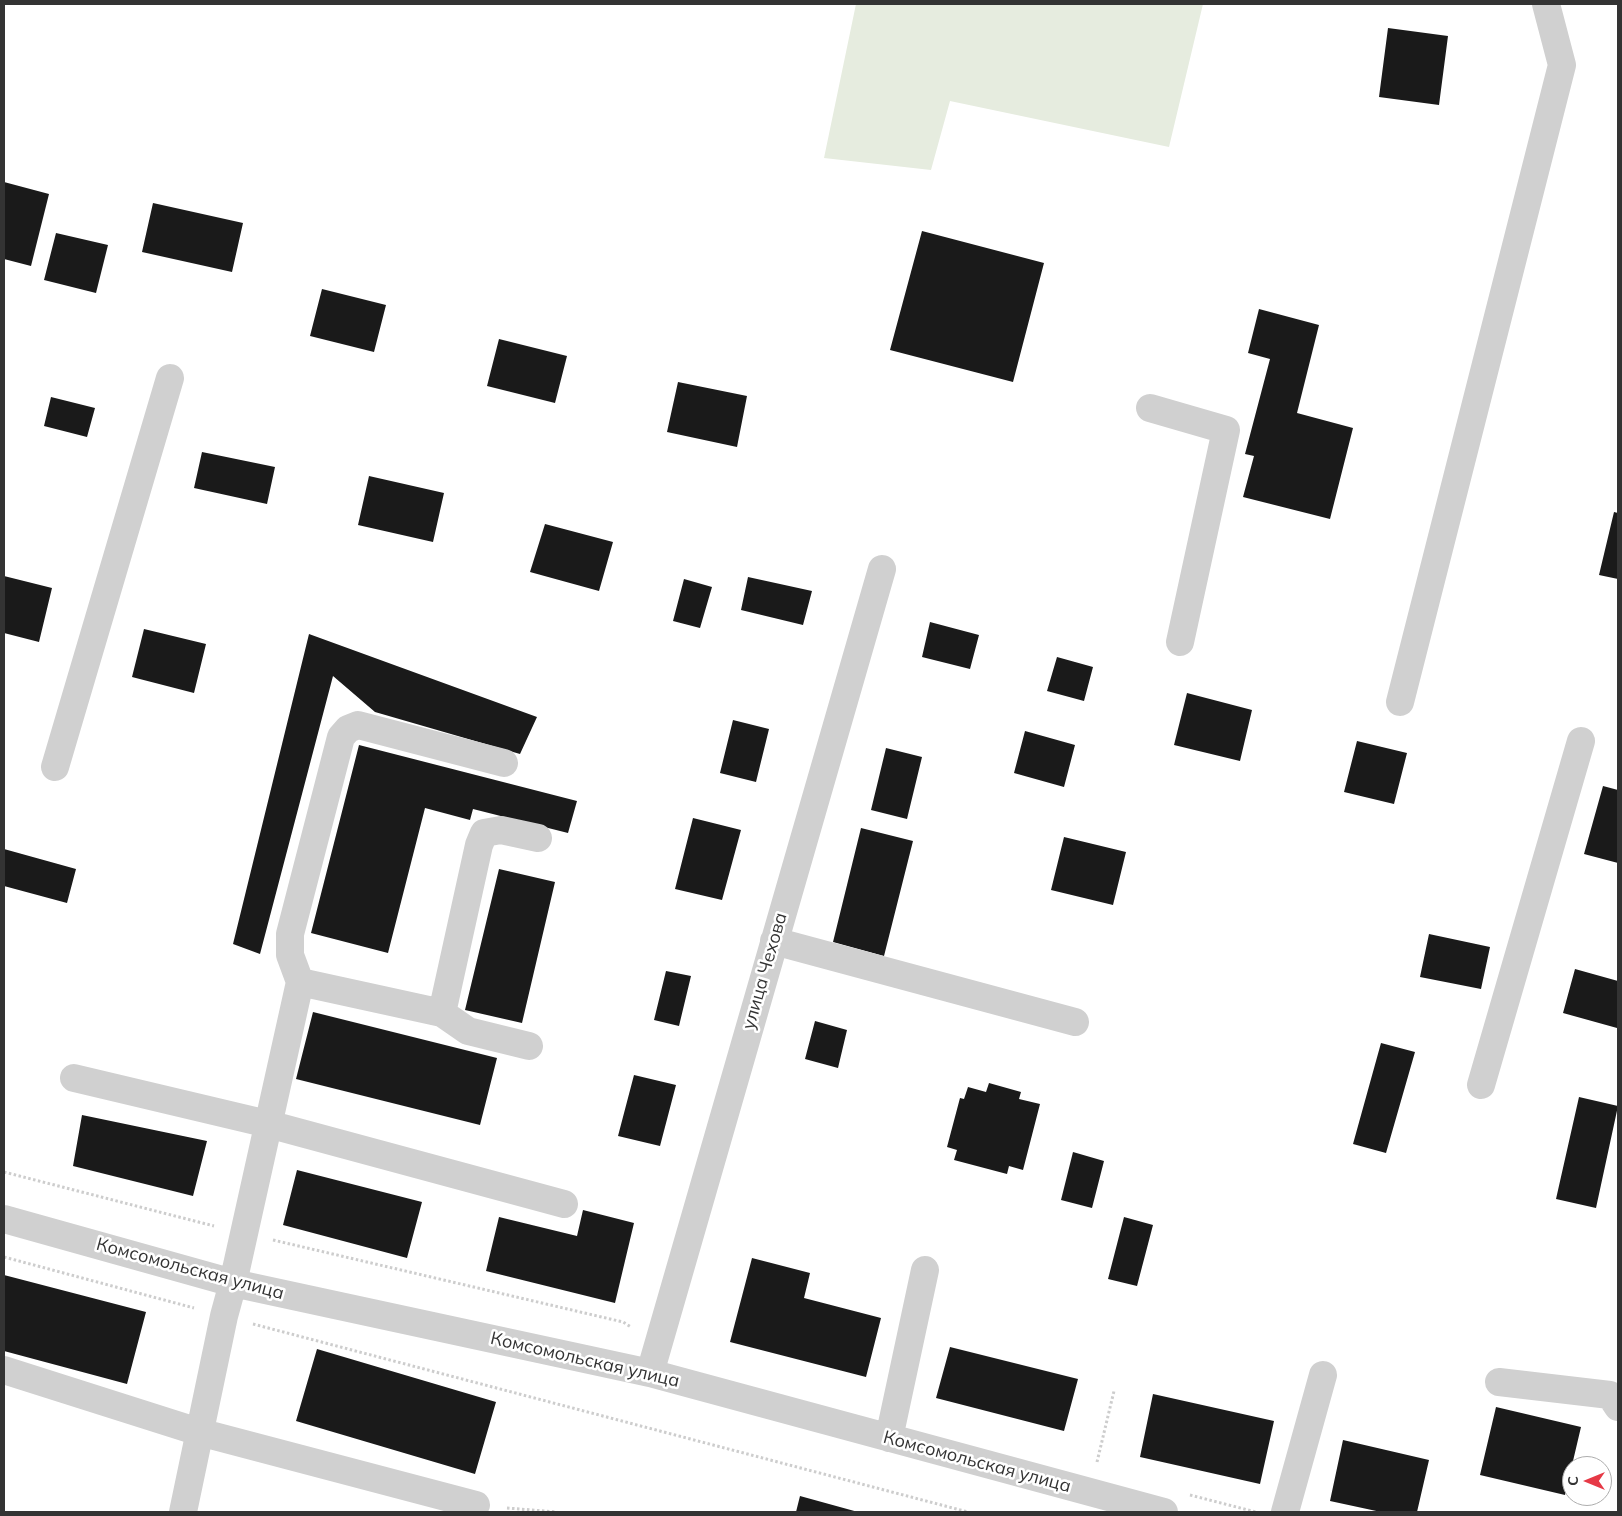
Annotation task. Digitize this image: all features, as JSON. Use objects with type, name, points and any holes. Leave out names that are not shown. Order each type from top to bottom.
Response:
[{"type":"street","points":[[1400,702],[1562,65],[1546,4]]},
{"type":"street","points":[[55,767],[170,378]]},
{"type":"street","points":[[1150,408],[1226,430],[1180,642]]},
{"type":"street","name":"улица Чехова","points":[[650,1373],[882,568]]},
{"type":"street","points":[[183,1512],[224,1316],[234,1283],[300,982],[290,955],[290,934],[341,737],[348,729],[358,725],[504,763]]},
{"type":"street","points":[[1481,1086],[1581,741]]},
{"type":"street","points":[[442,1013],[479,845],[484,833],[502,830],[538,838]]},
{"type":"street","points":[[774,941],[1075,1022]]},
{"type":"street","points":[[300,982],[442,1013],[468,1031],[530,1046]]},
{"type":"street","points":[[74,1078],[268,1124],[564,1204]]},
{"type":"street","name":"Комсомольская улица","points":[[4,1219],[234,1283],[650,1373],[1164,1512]]},
{"type":"street","points":[[889,1438],[926,1270]]},
{"type":"street","points":[[4,1370],[199,1432],[476,1506]]},
{"type":"street","points":[[1285,1512],[1322,1375]]},
{"type":"street","points":[[1499,1382],[1610,1395],[1618,1406]]},
{"type":"path","points":[[4,1257],[968,1512]]},
{"type":"path","points":[[1095,1470],[1114,1391]]},
{"type":"path","points":[[476,1506],[557,1512]]},
{"type":"shaded area","points":[[856,4],[1203,4],[1169,147],[950,101],[931,170],[824,158]]},
{"type":"building","points":[[1388,28],[1448,36],[1439,105],[1379,97]]},
{"type":"building","points":[[4,182],[49,194],[31,266],[4,259]]},
{"type":"building","points":[[153,203],[243,223],[232,272],[142,252]]},
{"type":"building","points":[[922,231],[1044,263],[1013,382],[890,350]]},
{"type":"building","points":[[56,233],[108,245],[96,293],[44,280]]},
{"type":"building","points":[[322,289],[386,305],[374,352],[310,336]]},
{"type":"building","points":[[1259,309],[1319,325],[1297,413],[1353,428],[1330,519],[1243,497],[1254,456],[1245,454],[1270,359],[1248,353]]},
{"type":"building","points":[[499,339],[567,356],[555,403],[487,386]]},
{"type":"building","points":[[678,382],[747,396],[737,447],[667,432]]},
{"type":"building","points":[[51,397],[95,408],[87,437],[44,426]]},
{"type":"building","points":[[202,452],[275,467],[267,504],[194,488]]},
{"type":"building","points":[[369,476],[444,493],[433,542],[358,525]]},
{"type":"building","points":[[1614,512],[1618,513],[1618,579],[1599,575]]},
{"type":"building","points":[[545,524],[613,542],[599,591],[530,572]]},
{"type":"building","points":[[4,576],[52,588],[39,642],[4,633]]},
{"type":"building","points":[[748,577],[812,591],[803,625],[741,610]]},
{"type":"building","points":[[684,579],[712,587],[700,628],[673,621]]},
{"type":"building","points":[[930,622],[979,635],[970,669],[922,657]]},
{"type":"building","points":[[144,629],[206,644],[194,693],[132,677]]},
{"type":"building","points":[[309,634],[537,717],[520,754],[375,712],[333,676],[260,954],[233,944]]},
{"type":"building","points":[[1057,657],[1093,667],[1084,701],[1047,691]]},
{"type":"building","points":[[1187,693],[1252,710],[1240,761],[1174,745]]},
{"type":"building","points":[[733,720],[769,729],[756,782],[720,773]]},
{"type":"building","points":[[1025,731],[1075,745],[1064,787],[1014,773]]},
{"type":"building","points":[[1357,741],[1407,753],[1394,804],[1344,792]]},
{"type":"building","points":[[359,745],[577,801],[568,833],[473,809],[470,820],[425,808],[388,953],[311,933]]},
{"type":"building","points":[[886,748],[922,757],[907,819],[871,810]]},
{"type":"building","points":[[1603,786],[1618,790],[1618,863],[1584,854]]},
{"type":"building","points":[[693,818],[741,830],[722,900],[675,889]]},
{"type":"building","points":[[861,828],[913,841],[884,956],[833,942]]},
{"type":"building","points":[[1064,837],[1126,852],[1113,905],[1051,890]]},
{"type":"building","points":[[4,849],[76,869],[67,903],[4,886]]},
{"type":"building","points":[[499,869],[555,882],[522,1023],[465,1010]]},
{"type":"building","points":[[1429,934],[1490,947],[1481,989],[1420,977]]},
{"type":"building","points":[[1575,969],[1618,981],[1617,1028],[1563,1013]]},
{"type":"building","points":[[666,971],[691,976],[679,1026],[654,1020]]},
{"type":"building","points":[[313,1012],[497,1058],[480,1125],[296,1079]]},
{"type":"building","points":[[815,1021],[847,1030],[838,1068],[805,1059]]},
{"type":"building","points":[[1381,1043],[1415,1052],[1386,1153],[1353,1144]]},
{"type":"building","points":[[634,1075],[676,1085],[660,1146],[618,1136]]},
{"type":"building","points":[[989,1083],[1021,1092],[1019,1099],[1040,1104],[1023,1170],[1009,1166],[1007,1174],[954,1160],[957,1150],[947,1147],[960,1098],[964,1099],[968,1087],[986,1092]]},
{"type":"building","points":[[1579,1097],[1618,1106],[1596,1208],[1556,1199]]},
{"type":"building","points":[[82,1115],[207,1141],[193,1196],[73,1166]]},
{"type":"building","points":[[1073,1152],[1104,1161],[1092,1208],[1061,1200]]},
{"type":"building","points":[[297,1170],[422,1202],[407,1258],[283,1225]]},
{"type":"building","points":[[583,1210],[634,1223],[615,1303],[486,1271],[499,1217],[577,1236]]},
{"type":"building","points":[[1124,1217],[1153,1225],[1137,1286],[1108,1279]]},
{"type":"building","points":[[752,1258],[810,1273],[804,1298],[881,1318],[866,1377],[730,1342]]},
{"type":"building","points":[[4,1275],[146,1312],[127,1384],[4,1351]]},
{"type":"building","points":[[950,1347],[1078,1379],[1064,1431],[936,1398]]},
{"type":"building","points":[[317,1349],[496,1402],[475,1474],[296,1421]]},
{"type":"building","points":[[1153,1394],[1274,1421],[1260,1484],[1140,1457]]},
{"type":"building","points":[[1496,1407],[1581,1427],[1574,1456],[1562,1456],[1562,1494],[1480,1475]]},
{"type":"building","points":[[1343,1440],[1429,1460],[1417,1512],[1381,1512],[1330,1501]]},
{"type":"building","points":[[800,1496],[858,1512],[796,1512]]}]
